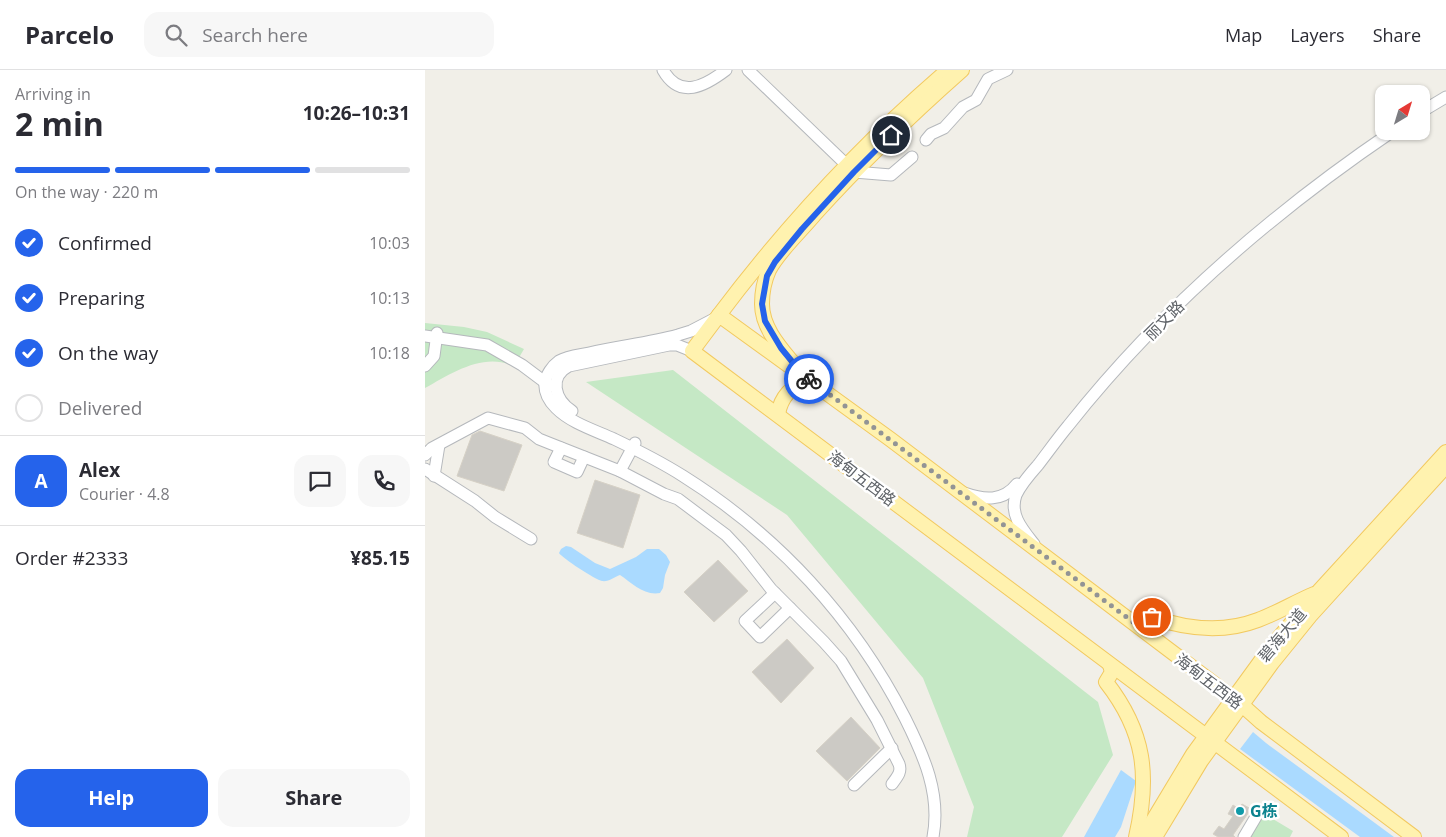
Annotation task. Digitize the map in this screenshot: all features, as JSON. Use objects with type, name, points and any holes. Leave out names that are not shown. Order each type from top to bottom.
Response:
[{"type":"main road","points":[[692,351],[719,315],[851,169],[910,104],[947,70]]},
{"type":"main road","points":[[851,169],[962,70]]},
{"type":"main road","points":[[773,410],[781,404],[787,393],[805,376],[769,330],[763,312],[763,294],[767,276],[779,249]]},
{"type":"main road","name":"海甸五西路","points":[[719,315],[805,376],[1133,622],[1237,701],[1261,722],[1414,837]]},
{"type":"main road","name":"海甸五西路","points":[[692,351],[1341,837]]},
{"type":"main road","name":"碧海大道","points":[[1143,837],[1172,788],[1237,701],[1271,647],[1319,591],[1446,452]]},
{"type":"main road","name":"碧海大道","points":[[1237,701],[1272,663],[1310,616],[1446,466]]},
{"type":"main road","points":[[1133,622],[1144,625],[1152,617],[1181,625],[1203,628],[1237,626],[1258,620],[1319,591]]},
{"type":"main road","points":[[1111,665],[1113,672],[1106,682],[1120,700],[1129,716],[1136,732],[1143,763],[1142,803],[1136,837]]},
{"type":"main road","name":"碧海大道","points":[[1155,837],[1192,775],[1210,739]]},
{"type":"street","points":[[663,70],[671,80],[688,87],[704,85],[725,70]]},
{"type":"street","points":[[748,70],[851,169],[891,175],[912,157]]},
{"type":"street","points":[[926,140],[931,134],[944,128],[963,107],[976,100],[988,79],[1007,70]]},
{"type":"street","points":[[1430,103],[1446,93]]},
{"type":"street","points":[[1430,107],[1446,97]]},
{"type":"street","name":"丽文路","points":[[959,492],[987,498],[1001,497],[1011,492],[1098,384],[1136,342],[1193,285],[1295,198],[1375,138]]},
{"type":"street","name":"丽文路","points":[[1041,553],[1017,520],[1014,510],[1014,499],[1019,488],[1081,410],[1136,348],[1196,287],[1255,236],[1319,185],[1381,140]]},
{"type":"street","points":[[551,382],[554,365],[564,359],[678,335],[705,324],[719,315]]},
{"type":"street","points":[[425,331],[433,336],[479,339],[499,345],[526,359],[551,382]]},
{"type":"street","points":[[427,362],[433,336]]},
{"type":"street","points":[[692,351],[677,345],[669,345],[582,362],[564,369],[545,390],[549,399],[563,413],[587,427],[634,446],[683,471],[741,511],[783,547],[813,577],[841,609],[896,690],[934,773],[941,802],[938,837]]},
{"type":"street","points":[[425,455],[439,445],[488,418],[525,428],[539,439],[620,471],[664,494],[678,499],[726,535],[775,593],[841,661],[892,748],[901,769],[892,784]]},
{"type":"street","points":[[439,445],[429,473],[531,539]]},
{"type":"street","points":[[620,471],[634,446]]},
{"type":"street","points":[[634,446],[710,494],[747,522],[793,564],[845,622],[874,663],[894,698],[923,757],[934,790],[936,823],[933,837]]},
{"type":"street","points":[[561,448],[554,462],[577,472],[584,458]]},
{"type":"street","points":[[775,593],[745,621],[760,637],[790,608]]},
{"type":"street","points":[[854,785],[892,748]]},
{"type":"street","points":[[1244,837],[1257,815]]},
{"type":"green space","points":[[425,323],[464,327],[487,332],[524,349],[514,366],[491,361],[479,363],[457,371],[425,388]]},
{"type":"green space","points":[[673,370],[1098,702],[1113,755],[1062,837],[967,837],[974,807],[923,678],[787,515],[586,382]]},
{"type":"green space","points":[[1263,813],[1293,831],[1290,837],[1249,837]]},
{"type":"water","points":[[566,546],[571,547],[595,563],[610,569],[636,557],[647,549],[659,549],[670,562],[663,588],[660,593],[649,593],[638,588],[620,575],[607,581],[599,580],[561,556],[559,553],[561,549]]},
{"type":"water","points":[[1253,732],[1394,837],[1360,837],[1240,749]]},
{"type":"water","points":[[1121,770],[1136,781],[1121,827],[1115,837],[1084,837]]},
{"type":"building","points":[[480,431],[522,445],[504,491],[457,476],[472,435]]},
{"type":"building","points":[[595,480],[640,495],[623,548],[577,533]]},
{"type":"building","points":[[718,560],[748,591],[714,622],[684,592]]},
{"type":"building","points":[[787,639],[814,668],[781,703],[752,672]]},
{"type":"building","points":[[851,717],[880,748],[847,781],[816,751]]},
{"type":"building","points":[[1242,804],[1251,809],[1233,835],[1235,837],[1218,837],[1213,834],[1219,826],[1224,829],[1233,816],[1228,814],[1233,805],[1239,809]]},
{"type":"way so far","points":[[809,379],[1133,622],[1144,625],[1152,617]]},
{"type":"place","name":"G栋","points":[[1240,811]]},
{"type":"route","points":[[809,379],[803,375],[781,348],[765,321],[762,304],[767,276],[775,262],[802,229],[891,135]]}]
